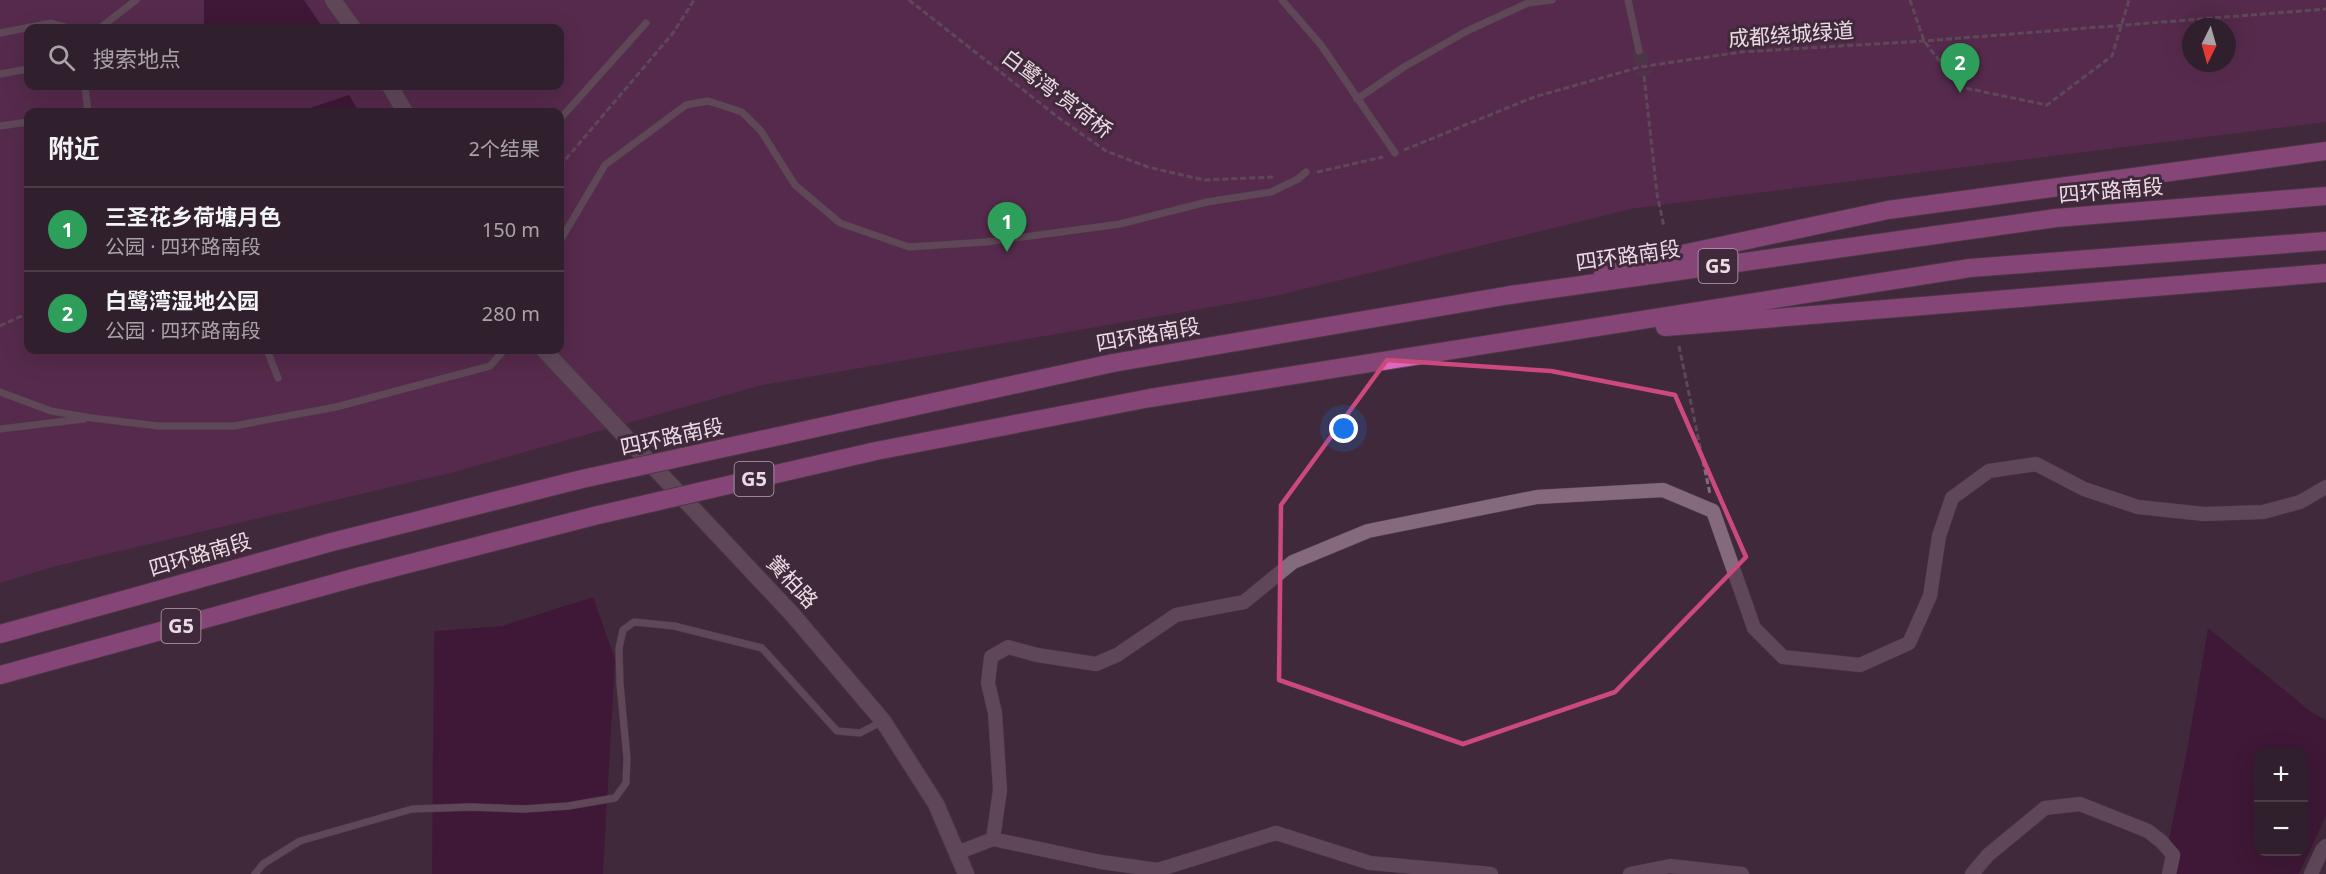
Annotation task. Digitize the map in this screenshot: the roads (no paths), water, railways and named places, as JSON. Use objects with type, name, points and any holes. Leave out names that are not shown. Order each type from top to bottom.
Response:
[{"type":"highway","points":[[1408,312],[1888,210],[2326,151]]},
{"type":"highway","name":"四环路南段","points":[[0,634],[332,542],[582,479],[1113,363],[1510,295],[2056,218],[2326,196]]},
{"type":"highway","name":"G5","points":[[0,675],[361,576],[594,516],[876,451],[1150,398],[1970,268],[2326,241]]},
{"type":"highway","points":[[1520,339],[2326,273]]},
{"type":"street","points":[[333,0],[349,24]]},
{"type":"street","points":[[392,90],[403,108]]},
{"type":"street","name":"黉柏路","points":[[548,354],[792,614],[883,722],[936,804],[966,874]]},
{"type":"street","points":[[993,839],[1000,790],[995,713],[988,683],[991,657],[1008,647],[1037,656],[1096,664],[1117,655],[1176,615],[1244,602],[1293,562],[1368,531],[1537,497],[1663,490],[1713,511],[1754,628],[1783,657],[1860,665],[1909,643],[1930,596],[1940,536],[1952,498],[1989,471],[2036,464],[2084,489],[2138,507],[2204,514],[2263,512],[2300,502],[2326,487]]},
{"type":"street","points":[[1972,874],[1988,855],[2045,808],[2080,804],[2148,831],[2162,842],[2173,855],[2169,874]]},
{"type":"street","points":[[957,853],[993,839],[1101,862],[1158,870],[1276,833],[1370,863],[1491,874]]},
{"type":"street","points":[[2312,874],[2326,846]]},
{"type":"street","points":[[1630,874],[1670,866],[1742,874]]},
{"type":"lane","points":[[105,24],[136,0]]},
{"type":"lane","points":[[1282,0],[1321,45],[1395,153]]},
{"type":"lane","points":[[1357,99],[1404,67],[1467,31],[1528,3],[1552,0]]},
{"type":"lane","points":[[1628,0],[1639,51]]},
{"type":"lane","points":[[564,115],[646,23]]},
{"type":"lane","points":[[0,33],[24,28]]},
{"type":"lane","points":[[0,74],[24,70]]},
{"type":"lane","points":[[85,90],[87,108]]},
{"type":"lane","points":[[564,234],[605,165],[686,105],[708,101],[742,112],[761,131],[795,184],[840,223],[909,247],[986,242],[1120,224],[1207,202],[1270,192],[1298,179],[1305,172]]},
{"type":"lane","points":[[0,126],[24,123]]},
{"type":"lane","points":[[269,354],[278,378]]},
{"type":"lane","points":[[0,392],[51,411],[92,418],[158,426],[234,426],[336,407],[490,366],[500,354]]},
{"type":"lane","points":[[0,429],[92,418]]},
{"type":"lane","points":[[255,874],[263,864],[300,841],[412,809],[524,809],[568,806],[615,798],[626,783],[627,758],[619,648],[623,630],[634,622],[674,626],[762,648],[837,731],[860,733],[883,722]]},
{"type":"tunnel","points":[[1639,51],[1644,76]]},
{"type":"place","name":"白鹭湾湿地公园","points":[[1960,93]]},
{"type":"place","name":"三圣花乡荷塘月色","points":[[1007,252]]}]
